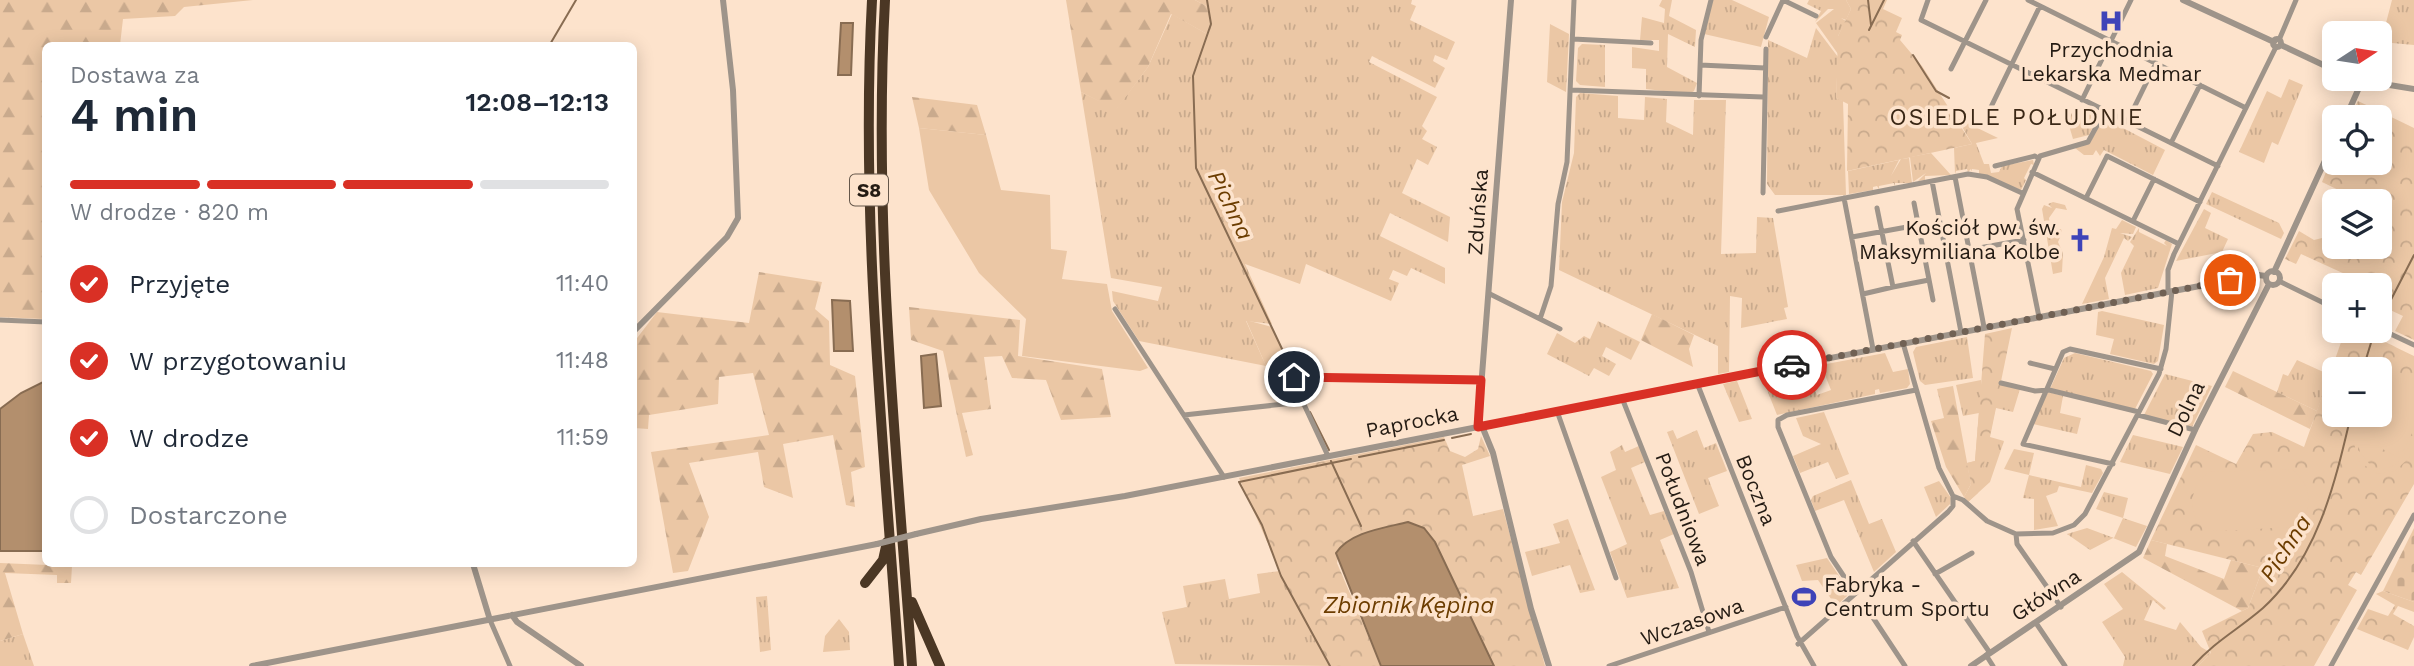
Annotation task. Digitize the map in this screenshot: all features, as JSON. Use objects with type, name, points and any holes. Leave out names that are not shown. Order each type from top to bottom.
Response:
[{"type":"highway","name":"S8","points":[[872,0],[868,112],[870,227],[899,666]]},
{"type":"highway","name":"S8","points":[[885,0],[881,112],[883,253],[912,666]]},
{"type":"highway","points":[[865,583],[883,560],[890,527]]},
{"type":"highway","points":[[906,585],[917,618],[940,666]]},
{"type":"street","points":[[637,328],[727,237],[738,218],[733,90],[723,0]]},
{"type":"street","name":"Zduńska","points":[[1511,0],[1490,294],[1481,380],[1480,427],[1493,453],[1534,620],[1549,666]]},
{"type":"street","points":[[1540,319],[1551,286],[1559,194],[1567,162],[1574,0]]},
{"type":"street","points":[[1699,96],[1703,24],[1711,0]]},
{"type":"street","points":[[1766,37],[1783,0],[1816,16]]},
{"type":"street","points":[[1928,0],[1921,20],[2218,166]]},
{"type":"street","points":[[1951,69],[1986,0]]},
{"type":"street","points":[[2028,0],[2246,108]]},
{"type":"street","points":[[2082,100],[2131,0]]},
{"type":"street","points":[[2183,0],[2322,65]]},
{"type":"street","points":[[1953,496],[1963,499],[1987,522],[2015,534],[2053,534],[2074,525],[2090,508],[2161,369],[2166,349],[2170,292],[2168,270],[2296,0]]},
{"type":"street","points":[[1990,109],[2040,6]]},
{"type":"street","points":[[1573,39],[1651,43]]},
{"type":"street","points":[[1763,193],[1766,49]]},
{"type":"street","points":[[2127,122],[2156,63]]},
{"type":"street","points":[[1700,65],[1765,68]]},
{"type":"street","points":[[2171,143],[2200,85]]},
{"type":"street","points":[[2392,86],[2414,89]]},
{"type":"street","points":[[1571,90],[1763,97]]},
{"type":"street","points":[[1994,166],[2035,156],[2038,158],[2088,142],[2105,111]]},
{"type":"street","points":[[2086,198],[2107,156],[2200,202]]},
{"type":"street","points":[[2038,158],[2017,209],[2039,317]]},
{"type":"street","points":[[2267,280],[2274,272],[2322,167]]},
{"type":"street","points":[[2032,172],[2179,244]]},
{"type":"street","points":[[1778,211],[1968,174],[1987,177],[2022,193]]},
{"type":"street","points":[[1955,177],[1984,327]]},
{"type":"street","points":[[2133,221],[2154,179]]},
{"type":"street","points":[[1932,181],[1961,332]]},
{"type":"street","points":[[1844,198],[1873,349]]},
{"type":"street","points":[[1913,203],[1933,300]]},
{"type":"street","points":[[1877,208],[1893,287]]},
{"type":"street","points":[[1852,237],[1918,225]]},
{"type":"street","points":[[1968,250],[2024,240]]},
{"type":"street","points":[[2274,272],[2279,275],[2279,281]]},
{"type":"street","name":"Paprocka","points":[[252,666],[877,544],[969,521],[1081,505],[2258,275],[2267,280]]},
{"type":"street","points":[[1863,294],[1929,280]]},
{"type":"street","points":[[2267,280],[2279,281],[2322,302]]},
{"type":"street","name":"Dolna","points":[[2139,552],[2267,280]]},
{"type":"street","points":[[1490,294],[1560,329]]},
{"type":"street","points":[[1115,309],[1224,477]]},
{"type":"street","points":[[0,320],[42,322]]},
{"type":"street","points":[[2392,335],[2414,345]]},
{"type":"street","points":[[1799,644],[1953,506],[1953,496],[1939,468],[1903,343]]},
{"type":"street","points":[[2113,464],[2022,444],[2055,369],[2066,349],[2161,369]]},
{"type":"street","points":[[2029,363],[2055,369]]},
{"type":"street","points":[[1328,456],[1293,380],[1300,375],[1481,380]]},
{"type":"street","name":"Boczna","points":[[1697,383],[1799,644],[1814,666]]},
{"type":"street","points":[[2001,383],[2045,392],[2049,390],[2195,430]]},
{"type":"street","points":[[1855,593],[1831,557],[1777,423],[1783,415],[1916,390]]},
{"type":"street","name":"Południowa","points":[[1622,398],[1691,572],[1709,632]]},
{"type":"street","points":[[1184,415],[1303,402]]},
{"type":"street","points":[[1557,411],[1616,578]]},
{"type":"street","points":[[2331,666],[2414,515]]},
{"type":"street","points":[[2015,534],[2017,544],[2061,607]]},
{"type":"street","points":[[1913,541],[1988,654],[1993,666]]},
{"type":"street","name":"Główna","points":[[1971,666],[2139,552]]},
{"type":"street","points":[[1935,574],[1972,553]]},
{"type":"street","points":[[474,567],[490,620],[510,666]]},
{"type":"street","points":[[1864,604],[1905,666]]},
{"type":"street","name":"Wczasowa","points":[[1609,666],[1786,607]]},
{"type":"street","points":[[512,615],[517,622],[582,666]]},
{"type":"street","points":[[2036,623],[2065,666]]},
{"type":"green space","points":[[0,0],[253,0],[184,7],[175,16],[123,19],[120,42],[42,42],[42,319],[0,317]]},
{"type":"green space","points":[[1066,0],[1195,0],[1210,8],[1211,24],[1207,34],[1171,14],[1148,67],[1116,110],[1081,92]]},
{"type":"green space","points":[[1195,0],[1412,0],[1411,4],[1416,6],[1410,20],[1455,42],[1447,60],[1435,55],[1433,61],[1445,68],[1435,88],[1372,56],[1369,62],[1437,97],[1422,126],[1427,131],[1422,139],[1437,147],[1428,165],[1417,159],[1402,193],[1450,217],[1448,242],[1390,213],[1380,236],[1445,268],[1445,284],[1411,268],[1407,276],[1393,270],[1389,279],[1399,283],[1391,301],[1306,264],[1300,284],[1245,264],[1272,324],[1246,321],[1266,366],[1139,341],[1113,301],[1112,291],[1158,301],[1162,287],[1111,278],[1081,92],[1116,109],[1148,67],[1172,14],[1207,34],[1210,8]]},
{"type":"green space","points":[[1662,0],[1672,0],[1669,16],[1696,30],[1695,47],[1668,34],[1667,67],[1697,83],[1694,91],[1689,94],[1646,89],[1646,69],[1632,68],[1632,47],[1659,51],[1659,40],[1640,40],[1642,17],[1664,23],[1665,9],[1659,6]]},
{"type":"green space","points":[[1713,0],[1732,0],[1769,17],[1761,47],[1704,34]]},
{"type":"green space","points":[[1809,0],[1846,0],[1851,9],[1846,20],[1841,18],[1846,21],[1838,36],[1838,54],[1816,23],[1834,9],[1828,9],[1815,22],[1821,11],[1807,4]]},
{"type":"green space","points":[[1846,0],[1887,0],[1883,9],[1902,18],[1896,32],[1902,35],[1900,40],[1922,66],[1972,144],[1847,171],[1848,104],[1836,98],[1838,36],[1851,9]]},
{"type":"green space","points":[[2392,0],[2414,0],[2414,45],[2392,43],[2392,21],[2386,21]]},
{"type":"green space","points":[[1550,24],[1569,34],[1566,92],[1547,82]]},
{"type":"green space","points":[[1816,28],[1838,57],[1836,98],[1843,101],[1846,195],[1775,195],[1767,184],[1768,40],[1807,58]]},
{"type":"green space","points":[[1582,44],[1605,45],[1605,87],[1580,85],[1576,81],[1578,48]]},
{"type":"green space","points":[[2289,79],[2303,85],[2278,145],[2272,142],[2264,163],[2239,152],[2267,91],[2281,98]]},
{"type":"green space","points":[[1580,93],[1618,96],[1618,118],[1644,120],[1645,97],[1667,99],[1666,122],[1693,135],[1694,100],[1726,100],[1721,254],[1756,253],[1757,217],[1773,218],[1788,307],[1784,308],[1787,319],[1741,328],[1742,298],[1730,296],[1729,372],[1718,374],[1718,346],[1559,270],[1562,202],[1574,153],[1576,97]]},
{"type":"green space","points":[[912,97],[977,105],[986,135],[919,128]]},
{"type":"green space","points":[[2075,106],[2098,117],[2089,135],[2073,139],[2068,122]]},
{"type":"green space","points":[[2392,117],[2414,128],[2414,340],[2395,331],[2403,316],[2392,311],[2392,273],[2343,273],[2301,254],[2296,264],[2285,259],[2299,231],[2314,240],[2322,238],[2322,259],[2392,259],[2392,189],[2336,189],[2322,182],[2325,175],[2392,175]]},
{"type":"green space","points":[[1957,118],[1998,138],[1976,143],[1984,164],[1989,164],[1991,173],[1999,172],[2002,166],[2033,160],[2034,165],[2031,164],[2021,190],[1979,174],[1979,170],[1972,169],[1971,172],[1971,169],[1968,172],[1967,169],[1956,171],[1955,174],[1954,148],[1972,144]]},
{"type":"green space","points":[[2104,118],[2165,150],[2153,175],[2104,150],[2100,156],[2096,150],[2093,155],[2084,155],[2075,148],[2091,141]]},
{"type":"green space","points":[[919,128],[986,135],[1001,190],[1050,195],[1051,249],[1067,251],[1062,279],[1107,284],[1112,311],[1148,368],[1140,371],[1022,356],[1026,319],[979,273],[929,190]]},
{"type":"green space","points":[[1931,153],[1951,175],[1925,176],[1925,180],[1918,181],[1926,173],[1913,182],[1910,157]]},
{"type":"green space","points":[[1909,158],[1912,183],[1895,183],[1894,186],[1894,183],[1879,186],[1879,189],[1877,186],[1873,187],[1873,190],[1849,194],[1848,171],[1899,160],[1891,176],[1901,159]]},
{"type":"green space","points":[[2212,192],[2279,223],[2284,233],[2281,239],[2206,204]]},
{"type":"green space","points":[[2053,202],[2065,205],[2067,210],[2056,208],[2049,218],[2051,231],[2061,229],[2062,233],[2058,242],[2063,253],[2062,272],[2053,274],[2042,209],[2044,205],[2052,208],[2048,204]]},
{"type":"green space","points":[[2204,209],[2211,213],[2205,228],[2228,239],[2222,252],[2176,261]]},
{"type":"green space","points":[[2122,220],[2136,227],[2133,234],[2120,233],[2132,237],[2128,241],[2124,238],[2105,278],[2109,299],[2082,304],[2104,257],[2112,228],[2116,229]]},
{"type":"green space","points":[[2139,228],[2139,232],[2167,246],[2164,243],[2166,240],[2172,244],[2158,288],[2125,295],[2121,273],[2134,246],[2130,242]]},
{"type":"green space","points":[[759,272],[822,282],[815,309],[829,321],[830,365],[855,376],[865,467],[851,472],[855,507],[846,505],[833,435],[783,444],[793,498],[764,487],[758,452],[689,463],[709,517],[688,571],[673,573],[651,452],[769,435],[753,373],[719,377],[718,404],[649,415],[648,429],[637,428],[637,338],[657,312],[749,323]]},
{"type":"green space","points":[[909,307],[1020,320],[1018,356],[1102,369],[1111,417],[1061,420],[1046,380],[1012,378],[1002,356],[984,357],[991,409],[962,413],[973,455],[966,457],[943,351],[911,340]]},
{"type":"green space","points":[[2098,312],[2164,325],[2158,361],[2154,364],[2110,354],[2114,339],[2096,335]]},
{"type":"green space","points":[[1652,314],[1694,335],[1689,349],[1693,367],[1641,340]]},
{"type":"green space","points":[[1246,320],[1272,327],[1292,371],[1266,366]]},
{"type":"green space","points":[[1598,321],[1640,342],[1631,360],[1606,347],[1602,356],[1616,364],[1609,376],[1594,368],[1589,376],[1547,354],[1557,333],[1575,343],[1584,336],[1590,339]]},
{"type":"green space","points":[[2012,328],[1978,493],[1968,502],[1964,497],[1971,484],[1967,463],[1975,461],[1985,334]]},
{"type":"green space","points":[[1967,337],[1973,378],[1925,385],[1920,381],[1913,352],[1916,347]]},
{"type":"green space","points":[[2341,343],[2387,343],[2414,356],[2414,484],[2361,575],[2356,572],[2348,585],[2357,590],[2314,666],[2198,666],[2211,653],[2202,631],[2248,608],[2263,568],[2151,540],[2196,445],[2236,464],[2253,434],[2272,432],[2304,447],[2322,396],[2322,427],[2392,427],[2392,357],[2336,357]]},
{"type":"green space","points":[[1885,353],[1893,372],[1908,369],[1910,384],[1907,388],[1880,393],[1879,389],[1875,390],[1875,394],[1777,415],[1762,377],[1805,368],[1817,395],[1831,390],[1821,365]]},
{"type":"green space","points":[[2075,353],[2151,371],[2153,374],[2135,409],[2050,389],[2064,358]]},
{"type":"green space","points":[[2297,360],[2322,371],[2322,397],[2317,411],[2277,392],[2283,374],[2288,376]]},
{"type":"green space","points":[[2233,371],[2317,411],[2310,429],[2225,387]]},
{"type":"green space","points":[[2165,374],[2212,386],[2192,427],[2144,415]]},
{"type":"green space","points":[[2392,377],[2414,388],[2414,429],[2400,458],[2361,438],[2366,427],[2392,427]]},
{"type":"green space","points":[[1981,380],[1982,453],[1971,484],[1967,463],[1975,461],[1979,413],[1963,416],[1956,385]]},
{"type":"green space","points":[[1737,381],[1752,419],[1739,422],[1723,384]]},
{"type":"green space","points":[[1993,383],[2020,389],[2013,412],[1996,408],[1990,437],[2004,441],[1990,482],[1968,502]]},
{"type":"green space","points":[[1953,386],[1971,484],[1964,497],[1946,467],[1931,421],[1944,418],[1937,389]]},
{"type":"green space","points":[[2048,392],[2063,396],[2060,413],[2081,418],[2077,434],[2033,424]]},
{"type":"green space","points":[[1824,412],[1849,474],[1836,479],[1828,462],[1800,473],[1793,456],[1821,444],[1803,436],[1796,418]]},
{"type":"green space","points":[[2358,427],[2363,427],[2358,437],[2358,450],[2372,467],[2388,468],[2394,465],[2403,456],[2414,436],[2414,453],[2395,471],[2378,474],[2358,461],[2353,438]]},
{"type":"green space","points":[[1673,430],[1677,439],[1697,430],[1704,448],[1716,443],[1727,471],[1708,478],[1719,506],[1699,514],[1667,432]]},
{"type":"green space","points":[[2133,435],[2183,447],[2170,474],[2120,462]]},
{"type":"green space","points":[[1481,436],[1490,456],[1462,465],[1473,516],[1503,509],[1545,666],[1494,666],[1435,542],[1364,533],[1340,547],[1337,563],[1381,666],[1331,666],[1291,596],[1239,478],[1444,437],[1450,451],[1465,457],[1478,449]]},
{"type":"green space","points":[[1622,445],[1625,452],[1639,446],[1645,462],[1631,468],[1650,515],[1664,511],[1674,534],[1660,540],[1679,588],[1627,598],[1610,552],[1627,544],[1601,477],[1616,470],[1610,452]]},
{"type":"green space","points":[[2014,449],[2034,453],[2029,475],[2004,469]]},
{"type":"green space","points":[[2086,465],[2101,469],[2103,473],[2092,493],[2059,486],[2057,492],[2046,496],[2058,526],[2034,530],[2034,499],[2023,498],[2029,475],[2081,487]]},
{"type":"green space","points":[[2292,469],[2304,483],[2309,498],[2305,514],[2293,527],[2219,531],[2199,523],[2194,515],[2192,506],[2196,488],[2209,472]]},
{"type":"green space","points":[[1851,480],[1869,524],[1882,519],[1896,552],[1874,572],[1844,500],[1815,511],[1811,500],[1813,496]]},
{"type":"green space","points":[[1939,481],[1951,498],[1950,504],[1936,517],[1924,487]]},
{"type":"green space","points":[[2104,492],[2128,498],[2123,518],[2096,509]]},
{"type":"green space","points":[[2123,518],[2147,526],[2136,547],[2113,538],[2090,550],[2067,534],[2087,528],[2114,538]]},
{"type":"green space","points":[[1568,519],[1595,590],[1580,593],[1570,565],[1532,576],[1525,552],[1560,543],[1553,524]]},
{"type":"green space","points":[[2414,528],[2414,602],[2383,591]]},
{"type":"green space","points":[[2151,540],[2167,544],[2165,556],[2224,579],[2231,560],[2263,568],[2248,608],[2242,611],[2143,558]]},
{"type":"green space","points":[[1827,558],[1848,589],[1847,596],[1836,606],[1818,580],[1802,581],[1796,565]]},
{"type":"green space","points":[[0,563],[72,567],[71,583],[57,583],[57,575],[5,573],[23,634],[0,641]]},
{"type":"green space","points":[[1280,571],[1331,666],[1175,664],[1162,612],[1187,607],[1183,586],[1225,579],[1229,599],[1260,593],[1257,574]]},
{"type":"green space","points":[[2122,572],[2166,608],[2164,610],[2153,600],[2144,620],[2176,630],[2180,622],[2201,647],[2211,653],[2198,666],[2123,666],[2125,657],[2102,622],[2123,609],[2104,584]]},
{"type":"green space","points":[[2383,591],[2414,602],[2414,612],[2398,606],[2393,614],[2414,626],[2414,637],[2408,650],[2357,629],[2368,609],[2388,616],[2395,605],[2376,594]]},
{"type":"green space","points":[[767,596],[771,650],[760,652],[756,597]]},
{"type":"green space","points":[[839,619],[849,632],[850,650],[823,652],[825,636]]},
{"type":"green space","points":[[23,634],[34,666],[0,666],[0,641]]},
{"type":"water","points":[[841,23],[853,23],[851,75],[838,75]]},
{"type":"water","points":[[832,300],[850,301],[853,351],[834,351]]},
{"type":"water","points":[[936,354],[941,406],[924,408],[921,356]]},
{"type":"water","points":[[42,382],[42,551],[0,551],[0,409],[21,393]]},
{"type":"water","name":"Zbiornik Kępina","points":[[1408,522],[1424,528],[1435,542],[1494,666],[1381,666],[1336,553],[1350,540],[1359,536]]},
{"type":"waterway","points":[[551,42],[576,0]]},
{"type":"waterway","name":"Pichna","points":[[1207,0],[1211,24],[1193,76],[1196,168],[1293,372]]},
{"type":"waterway","points":[[1868,0],[1871,25]]},
{"type":"waterway","points":[[1869,30],[1884,0]]},
{"type":"waterway","points":[[1913,55],[1936,91],[1949,98]]},
{"type":"waterway","name":"Pichna","points":[[2392,298],[2414,255]]},
{"type":"waterway","name":"Pichna","points":[[2367,357],[2371,343]]},
{"type":"waterway","name":"Pichna","points":[[1310,412],[1329,450]]},
{"type":"waterway","name":"Pichna","points":[[2193,666],[2210,649],[2263,608],[2298,566],[2311,543],[2331,493],[2348,427]]},
{"type":"waterway","points":[[1452,438],[1471,434]]},
{"type":"waterway","points":[[1359,457],[1444,440]]},
{"type":"waterway","points":[[1330,666],[1281,576],[1262,525],[1239,482],[1351,459]]},
{"type":"waterway","points":[[1331,461],[1361,526]]},
{"type":"way so far","points":[[1792,365],[2230,280]]},
{"type":"place","name":"Przychodnia Lekarska Medmar","points":[[2111,21]]},
{"type":"place","name":"Kościół pw. św. Maksymiliana Kolbe","points":[[2080,240]]},
{"type":"place","name":"Fabryka - Centrum Sportu","points":[[1804,597]]},
{"type":"district","name":"OSIEDLE POŁUDNIE","points":[[2017,117]]},
{"type":"route","points":[[1294,377],[1481,380],[1478,427],[1792,365]]}]
